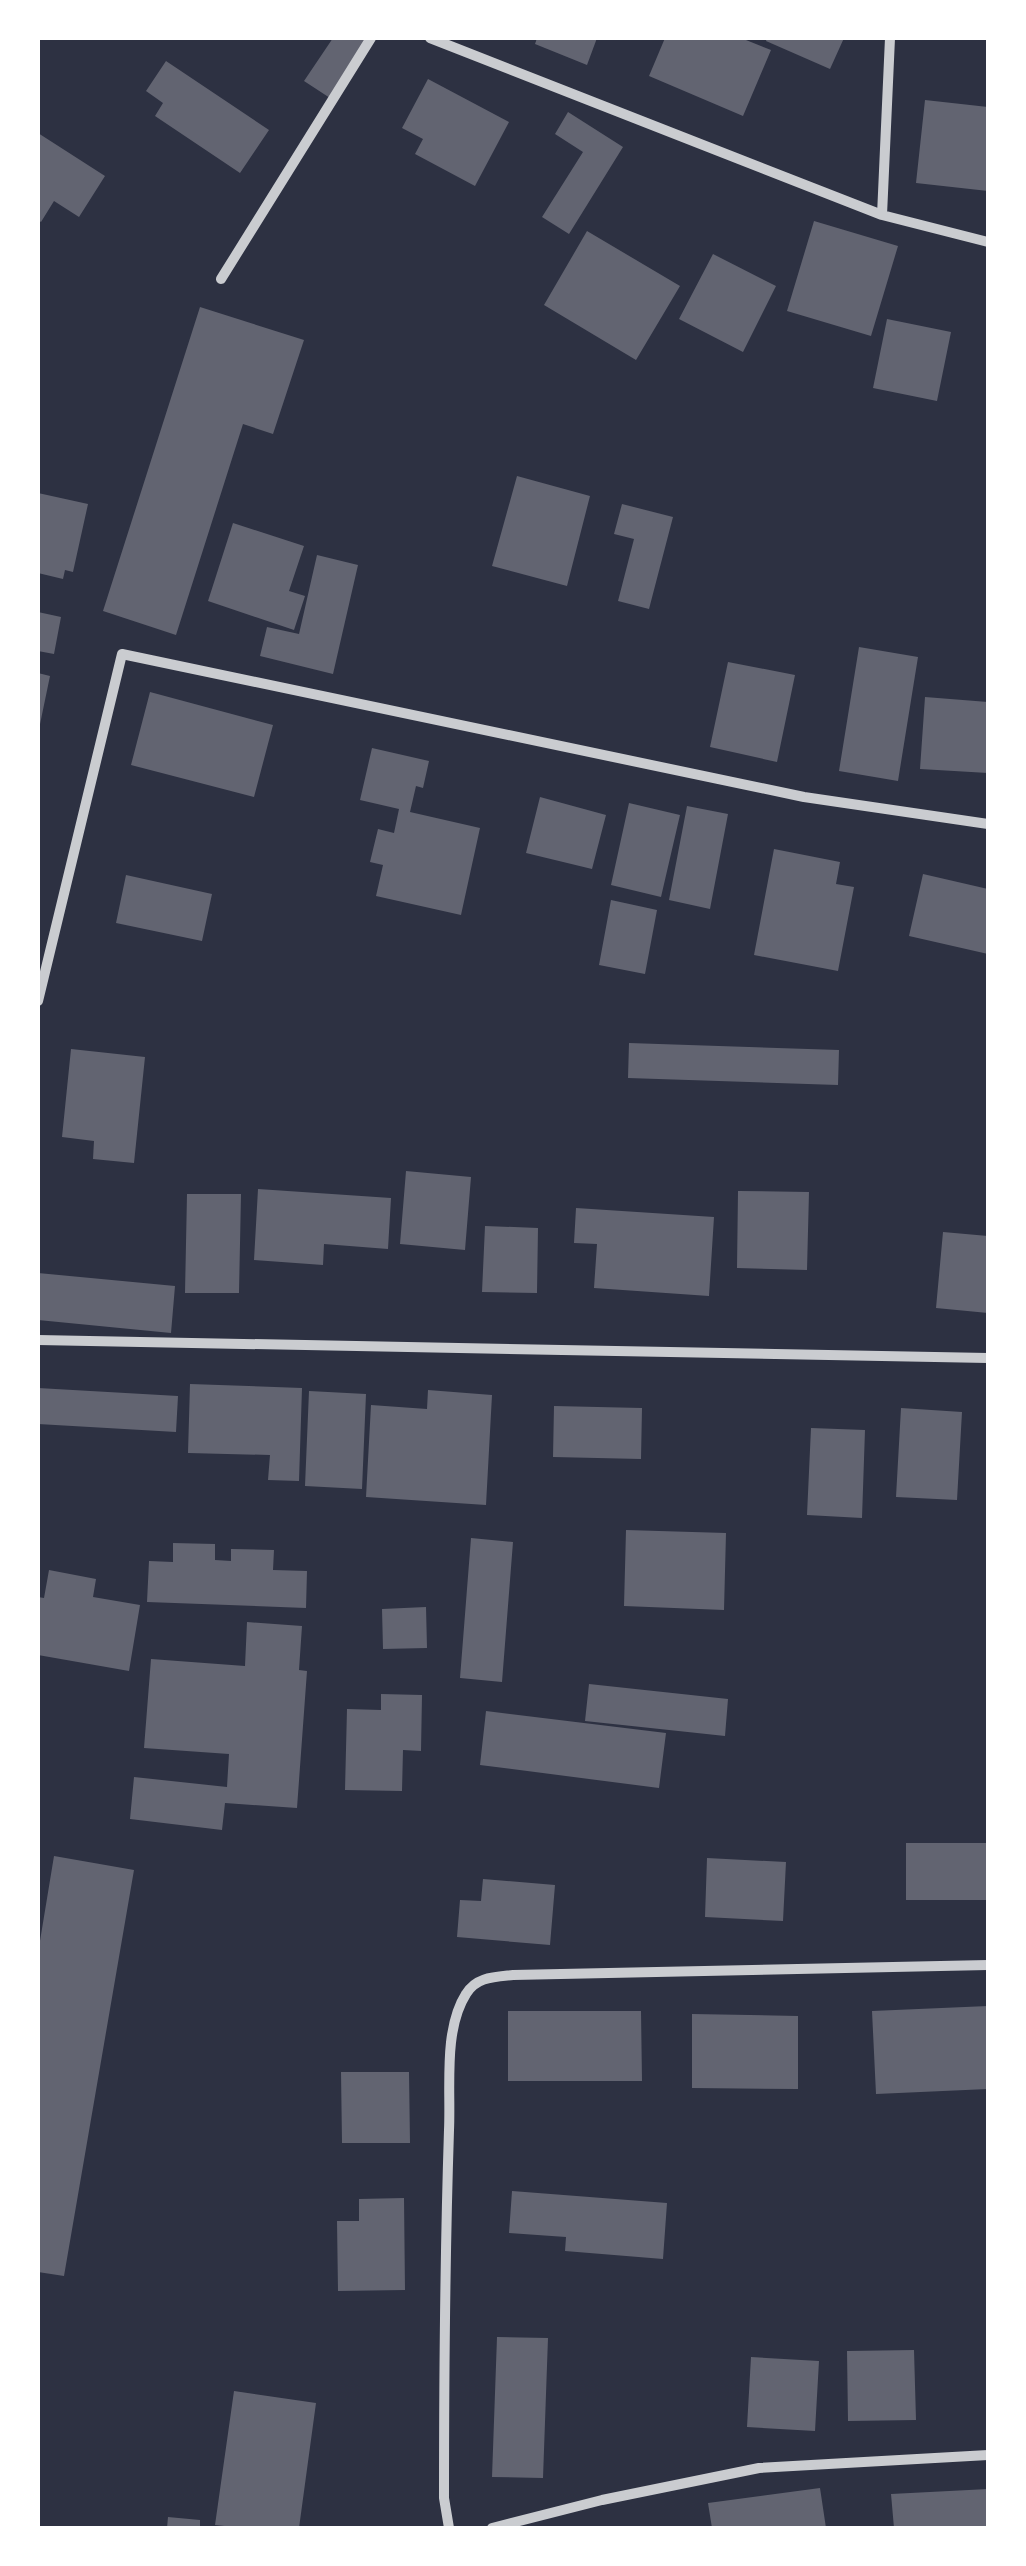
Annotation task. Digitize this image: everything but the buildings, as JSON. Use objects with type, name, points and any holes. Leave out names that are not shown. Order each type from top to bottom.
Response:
[{"type":"street","points":[[221,279],[372,38]]},
{"type":"street","points":[[430,38],[882,215],[988,242]]},
{"type":"street","points":[[882,215],[890,38]]},
{"type":"street","points":[[38,1001],[122,654],[804,797],[988,824]]},
{"type":"street","points":[[38,1340],[988,1358]]},
{"type":"street","points":[[448,2528],[444,2498],[444,2264],[451,2067],[457,2011],[468,1990],[484,1978],[512,1975],[988,1964]]},
{"type":"street","points":[[492,2528],[602,2500],[759,2468],[988,2455]]}]
